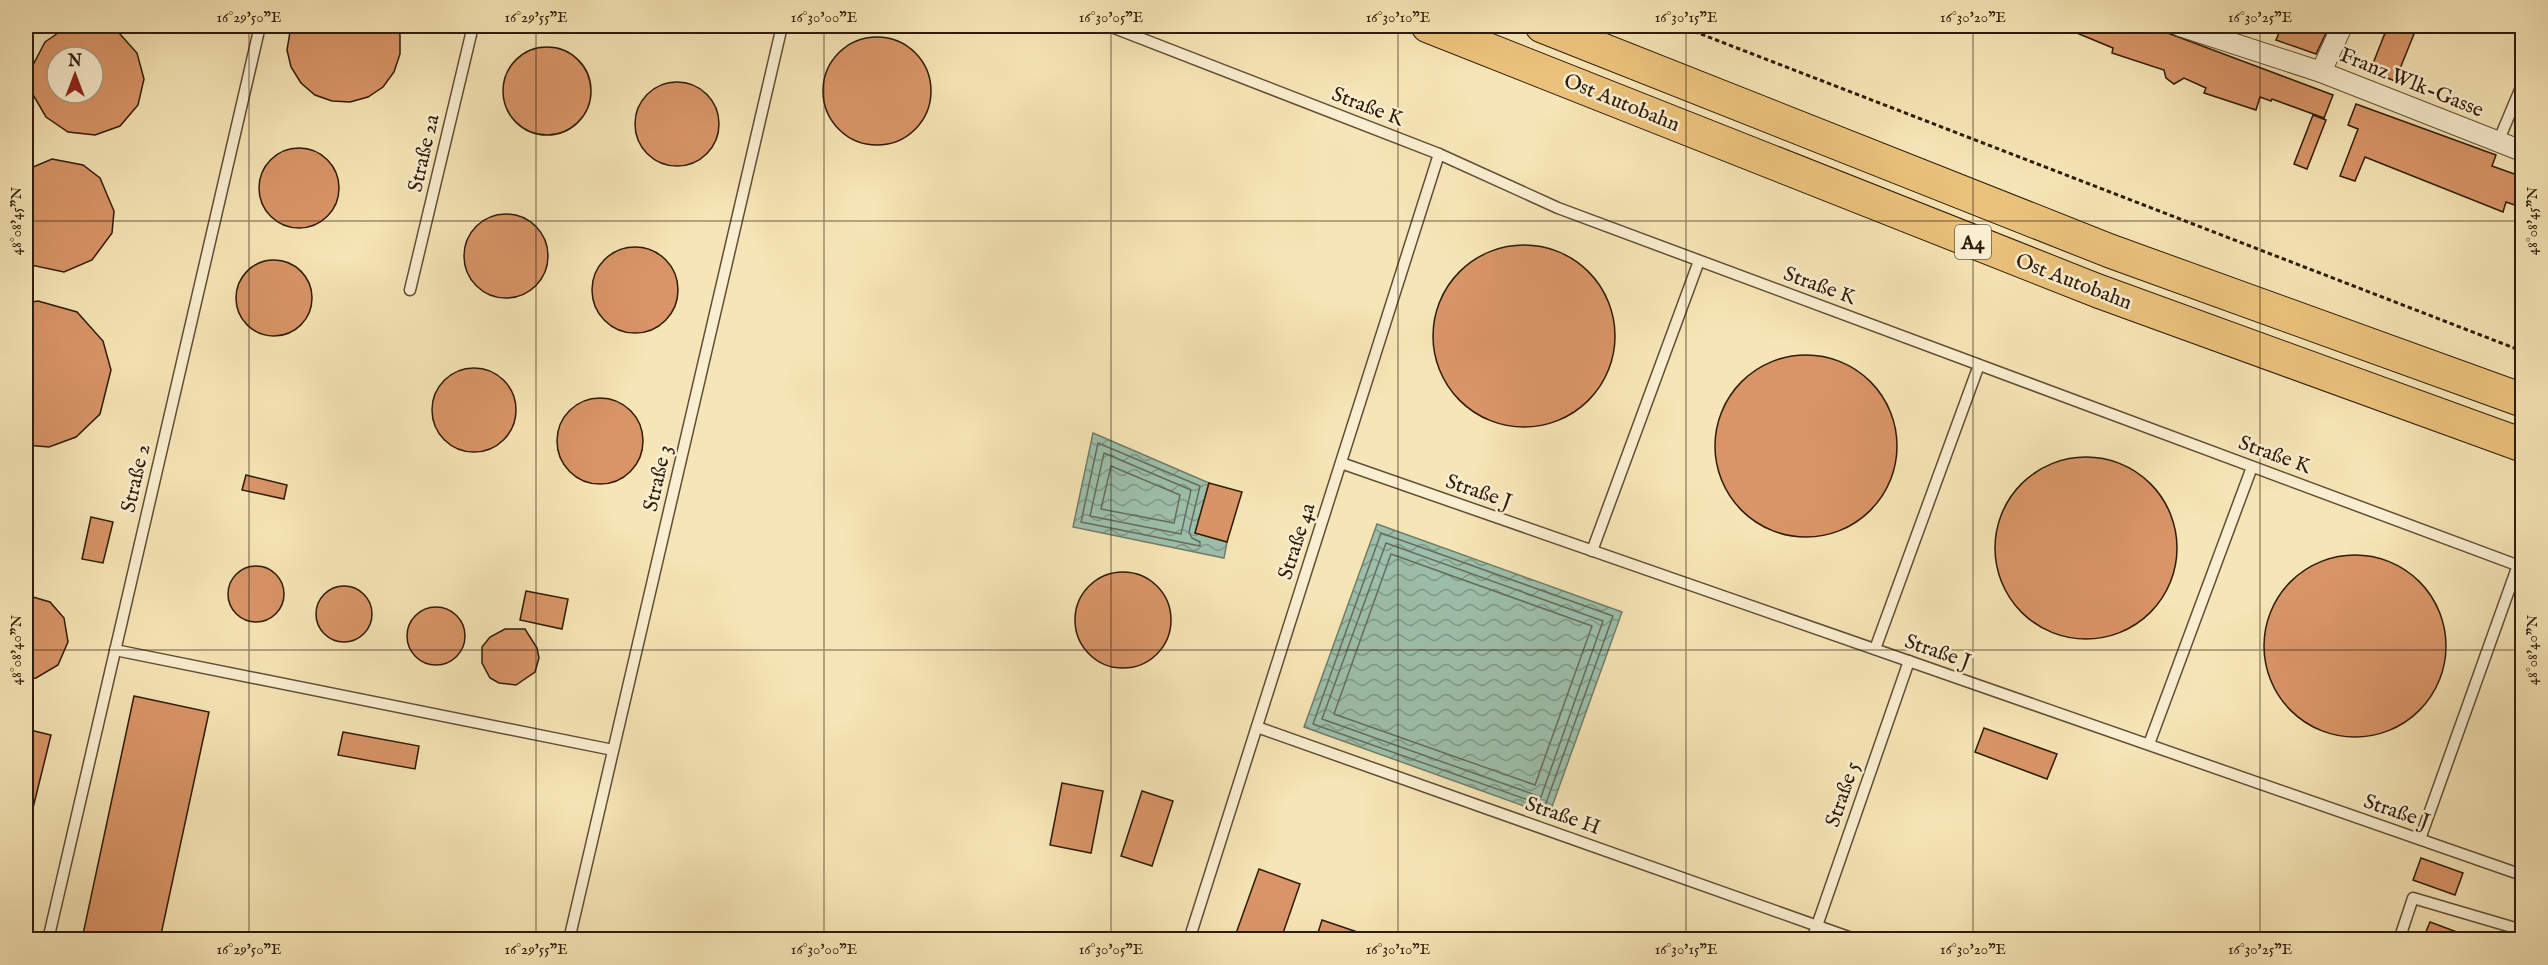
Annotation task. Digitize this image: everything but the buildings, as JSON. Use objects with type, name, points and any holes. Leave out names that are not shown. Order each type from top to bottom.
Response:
[{"type":"highway","name":"Ost Autobahn","points":[[1428,26],[2098,291],[2523,445]]},
{"type":"highway","name":"Ost Autobahn","points":[[1542,26],[2110,251],[2523,400]]},
{"type":"street","name":"Franz Wlk-Gasse","points":[[2181,26],[2321,72],[2523,151]]},
{"type":"street","points":[[2321,72],[2342,26]]},
{"type":"lane","name":"Straße 2","points":[[48,939],[260,26]]},
{"type":"lane","name":"Straße 2a","points":[[410,290],[473,26]]},
{"type":"lane","name":"Straße 3","points":[[569,939],[782,26]]},
{"type":"lane","name":"Straße K","points":[[1109,26],[1439,154],[1558,208],[2520,566]]},
{"type":"lane","points":[[2498,142],[2523,85]]},
{"type":"lane","name":"Straße 4a","points":[[1189,939],[1439,154]]},
{"type":"lane","points":[[1592,551],[1699,261]]},
{"type":"lane","points":[[1875,649],[1979,365]]},
{"type":"lane","name":"Straße J","points":[[1341,463],[2523,875]]},
{"type":"lane","points":[[2149,744],[2252,466]]},
{"type":"lane","points":[[2420,839],[2520,566]]},
{"type":"lane","points":[[115,650],[614,750]]},
{"type":"lane","name":"Straße 5","points":[[1812,939],[1909,661]]},
{"type":"lane","name":"Straße H","points":[[1257,727],[1857,939]]},
{"type":"lane","points":[[2399,939],[2413,898],[2523,930]]},
{"type":"path","points":[[1680,26],[2523,351]]},
{"type":"water","points":[[1093,433],[1209,483],[1195,533],[1227,542],[1224,558],[1073,527]]},
{"type":"water","points":[[1377,524],[1622,612],[1549,815],[1304,727]]}]
